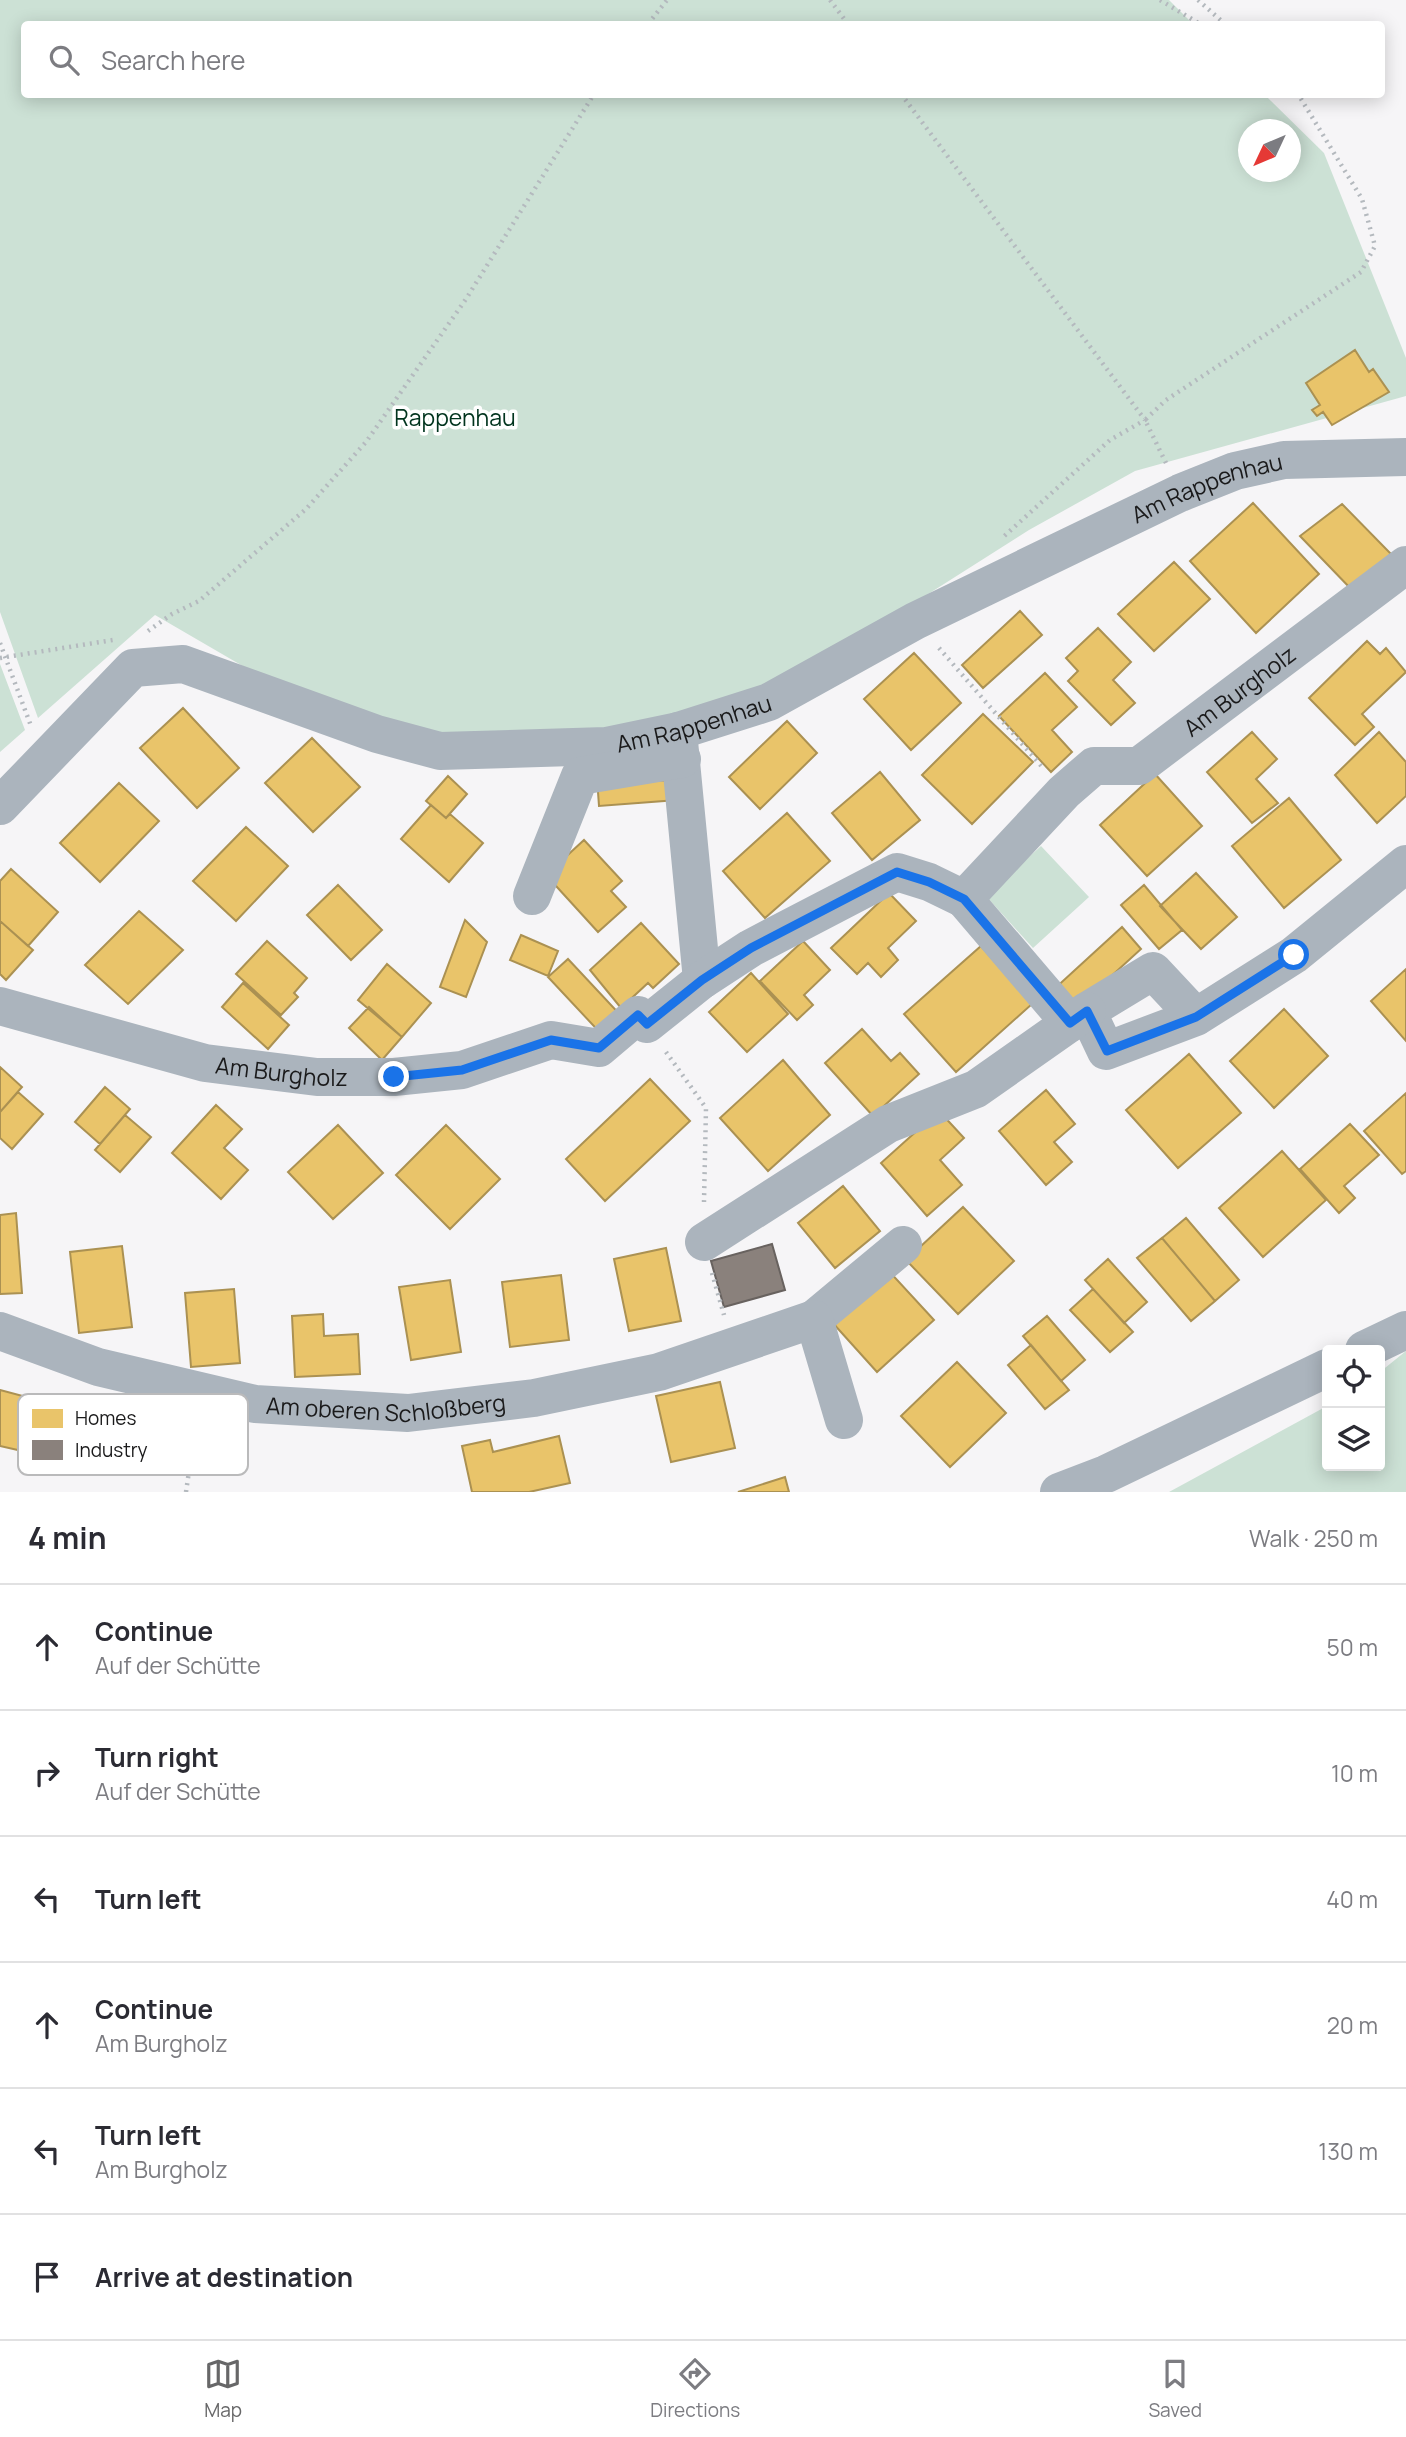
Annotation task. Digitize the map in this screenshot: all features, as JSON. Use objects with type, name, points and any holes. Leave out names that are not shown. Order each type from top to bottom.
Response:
[{"type":"street","name":"Am Rappenhau","points":[[0,806],[133,668],[183,664],[377,734],[440,751],[680,745],[769,702],[915,621],[1180,492],[1235,471],[1284,460],[1406,457]]},
{"type":"street","name":"Am Burgholz","points":[[0,1006],[205,1063],[317,1077],[394,1077],[462,1070],[551,1040],[599,1048],[638,1015],[647,1024],[702,980],[751,948],[897,872],[929,882],[964,899],[1064,792],[1094,766],[1139,766],[1406,565]]},
{"type":"street","points":[[532,896],[580,776],[680,745],[702,980]]},
{"type":"street","points":[[964,899],[1078,1017],[1107,1051],[1196,1017],[1294,955],[1406,864]]},
{"type":"street","points":[[704,1242],[888,1124],[975,1089],[1078,1017],[1153,971],[1196,1017]]},
{"type":"street","points":[[844,1420],[814,1319],[903,1245]]},
{"type":"street","name":"Am oberen Schloßberg","points":[[248,1402],[408,1413],[534,1398],[659,1372],[814,1319]]},
{"type":"street","points":[[1374,1345],[1406,1330]]},
{"type":"street","name":"Am oberen Schloßberg","points":[[0,1331],[98,1367],[213,1394]]},
{"type":"street","points":[[1059,1492],[1106,1474],[1322,1370]]},
{"type":"path","points":[[650,21],[667,0]]},
{"type":"path","points":[[830,0],[846,21]]},
{"type":"path","points":[[1160,0],[1195,21]]},
{"type":"path","points":[[1198,0],[1222,21]]},
{"type":"path","points":[[150,638],[140,637],[172,614],[199,601],[306,509],[366,442],[466,299],[592,98]]},
{"type":"path","points":[[904,98],[1145,420],[1180,492]]},
{"type":"path","points":[[992,548],[1110,439],[1145,420],[1166,400],[1361,272],[1375,246],[1362,199],[1300,98]]},
{"type":"path","points":[[915,621],[1064,792]]},
{"type":"path","points":[[2,657],[115,640]]},
{"type":"path","points":[[0,643],[2,657],[44,760]]},
{"type":"path","points":[[647,1024],[706,1108],[704,1242],[733,1346]]},
{"type":"green space","name":"Rappenhau","points":[[0,0],[1169,0],[1190,21],[21,21],[21,98],[1268,98],[1289,119],[1238,119],[1238,182],[1301,182],[1301,130],[1324,153],[1406,358],[1406,396],[1135,471],[1029,530],[714,730],[373,742],[155,615],[38,718],[0,612]]},
{"type":"green space","points":[[0,664],[25,730],[0,752]]},
{"type":"green space","points":[[1041,846],[1089,897],[1033,948],[986,896]]},
{"type":"green space","points":[[1406,1351],[1406,1492],[1169,1492],[1322,1409],[1322,1471],[1385,1471],[1385,1368]]},
{"type":"building: Homes","points":[[1355,350],[1369,372],[1373,369],[1389,392],[1332,425],[1323,412],[1317,416],[1312,410],[1320,405],[1306,383]]},
{"type":"building: Homes","points":[[1253,503],[1319,574],[1256,633],[1190,561]]},
{"type":"building: Homes","points":[[1342,504],[1391,554],[1353,591],[1300,536]]},
{"type":"building: Homes","points":[[1174,562],[1210,599],[1154,651],[1118,614]]},
{"type":"building: Homes","points":[[1020,611],[1042,635],[983,688],[962,665]]},
{"type":"building: Homes","points":[[1098,628],[1131,662],[1113,680],[1135,703],[1111,725],[1068,681],[1078,671],[1066,658]]},
{"type":"building: Homes","points":[[1367,641],[1380,654],[1386,648],[1406,672],[1362,714],[1374,727],[1355,745],[1309,698]]},
{"type":"building: Homes","points":[[914,653],[961,703],[911,750],[864,699]]},
{"type":"building: Homes","points":[[1045,673],[1077,707],[1052,730],[1072,752],[1051,772],[999,716]]},
{"type":"building: Homes","points":[[183,708],[239,768],[197,808],[140,748]]},
{"type":"building: Homes","points":[[983,714],[1033,762],[972,824],[922,775]]},
{"type":"building: Homes","points":[[787,721],[817,753],[760,809],[729,777]]},
{"type":"building: Homes","points":[[1252,732],[1277,759],[1256,779],[1278,803],[1252,823],[1207,772]]},
{"type":"building: Homes","points":[[1379,732],[1406,762],[1406,796],[1377,823],[1335,775]]},
{"type":"building: Homes","points":[[312,738],[360,787],[313,832],[265,783]]},
{"type":"building: Homes","points":[[880,772],[920,820],[872,860],[832,813]]},
{"type":"building: Homes","points":[[1155,774],[1202,826],[1147,876],[1100,825]]},
{"type":"building: Homes","points":[[448,776],[467,794],[446,818],[426,801]]},
{"type":"building: Homes","points":[[597,778],[676,781],[677,800],[599,806]]},
{"type":"building: Homes","points":[[119,783],[159,821],[100,882],[60,843]]},
{"type":"building: Homes","points":[[1289,798],[1341,860],[1284,908],[1232,846]]},
{"type":"building: Homes","points":[[431,805],[446,818],[450,814],[483,843],[449,882],[401,839]]},
{"type":"building: Homes","points":[[787,813],[830,861],[765,918],[723,871]]},
{"type":"building: Homes","points":[[246,827],[288,866],[236,921],[193,881]]},
{"type":"building: Homes","points":[[584,840],[622,881],[611,891],[626,907],[598,932],[546,875]]},
{"type":"building: Homes","points":[[11,869],[58,912],[28,946],[0,921],[0,881]]},
{"type":"building: Homes","points":[[1196,873],[1237,917],[1201,949],[1160,906]]},
{"type":"building: Homes","points":[[338,885],[382,930],[351,960],[307,915]]},
{"type":"building: Homes","points":[[1144,885],[1182,930],[1159,949],[1121,905]]},
{"type":"building: Homes","points":[[889,893],[916,921],[888,948],[898,960],[881,977],[868,963],[857,974],[831,948]]},
{"type":"building: Homes","points":[[139,911],[183,950],[128,1004],[85,965]]},
{"type":"building: Homes","points":[[465,920],[487,942],[466,997],[440,987]]},
{"type":"building: Homes","points":[[0,921],[33,950],[6,980],[0,974]]},
{"type":"building: Homes","points":[[641,923],[679,964],[653,988],[648,983],[621,1008],[590,970]]},
{"type":"building: Homes","points":[[1122,927],[1141,949],[1072,1012],[1052,991]]},
{"type":"building: Homes","points":[[521,935],[558,951],[548,976],[510,960]]},
{"type":"building: Homes","points":[[267,941],[307,978],[294,993],[298,997],[281,1015],[236,974]]},
{"type":"building: Homes","points":[[803,941],[830,970],[804,995],[813,1005],[797,1020],[760,981]]},
{"type":"building: Homes","points":[[981,946],[1032,1004],[956,1072],[904,1014]]},
{"type":"building: Homes","points":[[568,959],[625,1020],[606,1039],[548,977]]},
{"type":"building: Homes","points":[[387,964],[431,1003],[402,1037],[358,1000]]},
{"type":"building: Homes","points":[[1406,969],[1406,1041],[1371,1001]]},
{"type":"building: Homes","points":[[751,973],[788,1014],[747,1052],[709,1012]]},
{"type":"building: Homes","points":[[243,983],[289,1025],[268,1049],[222,1007]]},
{"type":"building: Homes","points":[[369,1007],[402,1037],[382,1060],[349,1028]]},
{"type":"building: Homes","points":[[1284,1009],[1328,1056],[1274,1108],[1230,1061]]},
{"type":"building: Homes","points":[[862,1029],[891,1061],[900,1053],[919,1074],[873,1116],[825,1063]]},
{"type":"building: Homes","points":[[1189,1054],[1241,1113],[1178,1168],[1126,1110]]},
{"type":"building: Homes","points":[[783,1060],[830,1115],[768,1171],[720,1118]]},
{"type":"building: Homes","points":[[0,1067],[22,1087],[0,1112]]},
{"type":"building: Homes","points":[[650,1079],[690,1121],[605,1201],[566,1159]]},
{"type":"building: Homes","points":[[105,1087],[130,1109],[100,1144],[75,1122]]},
{"type":"building: Homes","points":[[1046,1090],[1075,1124],[1054,1142],[1072,1162],[1046,1185],[999,1131]]},
{"type":"building: Homes","points":[[18,1092],[43,1114],[12,1149],[0,1138],[0,1112]]},
{"type":"building: Homes","points":[[1406,1093],[1406,1171],[1402,1174],[1364,1131]]},
{"type":"building: Homes","points":[[216,1105],[242,1129],[224,1148],[248,1170],[221,1199],[172,1153]]},
{"type":"building: Homes","points":[[939,1111],[964,1138],[940,1160],[962,1185],[927,1216],[881,1163]]},
{"type":"building: Homes","points":[[125,1115],[151,1137],[120,1172],[95,1150]]},
{"type":"building: Homes","points":[[1350,1124],[1379,1155],[1344,1186],[1355,1198],[1339,1213],[1300,1169]]},
{"type":"building: Homes","points":[[338,1125],[383,1173],[333,1219],[288,1172]]},
{"type":"building: Homes","points":[[446,1125],[500,1179],[450,1229],[396,1175]]},
{"type":"building: Homes","points":[[1282,1151],[1326,1200],[1263,1257],[1219,1208]]},
{"type":"building: Homes","points":[[843,1186],[880,1231],[835,1268],[798,1223]]},
{"type":"building: Homes","points":[[963,1207],[1014,1261],[958,1314],[906,1260]]},
{"type":"building: Homes","points":[[16,1213],[22,1293],[0,1294],[0,1215]]},
{"type":"building: Homes","points":[[1186,1218],[1239,1280],[1215,1301],[1162,1238]]},
{"type":"building: Homes","points":[[1162,1238],[1215,1301],[1191,1321],[1137,1258]]},
{"type":"building: Homes","points":[[122,1246],[132,1327],[79,1333],[70,1252]]},
{"type":"building: Homes","points":[[666,1248],[681,1321],[629,1331],[614,1259]]},
{"type":"building: Homes","points":[[1108,1259],[1147,1302],[1124,1323],[1085,1280]]},
{"type":"building: Homes","points":[[887,1269],[934,1320],[877,1372],[831,1321]]},
{"type":"building: Homes","points":[[561,1275],[569,1340],[510,1347],[502,1282]]},
{"type":"building: Homes","points":[[450,1280],[461,1352],[411,1360],[399,1287]]},
{"type":"building: Homes","points":[[234,1289],[240,1363],[191,1367],[185,1293]]},
{"type":"building: Homes","points":[[1093,1289],[1133,1332],[1110,1352],[1070,1310]]},
{"type":"building: Homes","points":[[323,1314],[324,1336],[358,1334],[360,1374],[295,1377],[292,1316]]},
{"type":"building: Homes","points":[[1047,1316],[1085,1360],[1061,1381],[1023,1336]]},
{"type":"building: Homes","points":[[1031,1345],[1069,1390],[1045,1409],[1008,1365]]},
{"type":"building: Homes","points":[[957,1362],[1006,1413],[950,1467],[901,1416]]},
{"type":"building: Homes","points":[[720,1382],[735,1448],[671,1462],[656,1396]]},
{"type":"building: Homes","points":[[0,1390],[18,1395],[18,1450],[0,1446]]},
{"type":"building: Homes","points":[[559,1436],[570,1483],[529,1492],[472,1492],[462,1446],[490,1440],[493,1452]]},
{"type":"building: Homes","points":[[785,1477],[789,1492],[738,1492]]},
{"type":"building: Industry","points":[[772,1244],[785,1290],[724,1307],[711,1261]]},
{"type":"route","points":[[394,1077],[462,1070],[551,1040],[599,1048],[638,1015],[647,1024],[702,980],[751,948],[897,872],[929,882],[964,899],[1070,1023],[1087,1011],[1107,1051],[1196,1017],[1294,955]]}]
